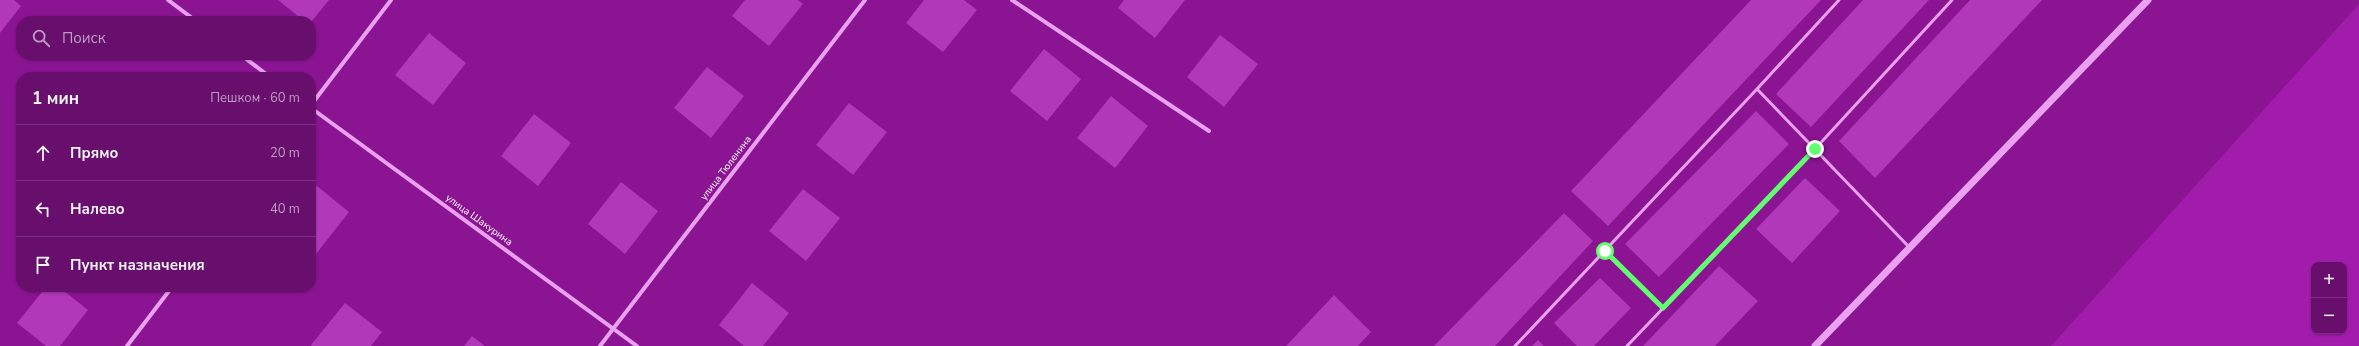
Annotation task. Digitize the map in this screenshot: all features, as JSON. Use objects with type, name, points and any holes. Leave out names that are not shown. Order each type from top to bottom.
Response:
[{"type":"street","points":[[168,0],[189,16]]},
{"type":"street","points":[[316,99],[391,0]]},
{"type":"street","name":"улица Тюленина","points":[[600,346],[865,0]]},
{"type":"street","points":[[1012,0],[1208,131]]},
{"type":"street","points":[[1815,346],[2148,0]]},
{"type":"street","points":[[248,60],[263,72]]},
{"type":"street","name":"улица Шакурина","points":[[316,110],[637,346]]},
{"type":"street","points":[[127,346],[168,292]]},
{"type":"lane","points":[[1515,346],[1839,0]]},
{"type":"lane","points":[[1627,346],[1815,149],[1952,0]]},
{"type":"lane","points":[[1757,89],[1910,248]]},
{"type":"lane","points":[[1605,251],[1663,308]]},
{"type":"shaded area","points":[[2359,4],[2359,346],[2051,346]]},
{"type":"building","points":[[0,0],[14,0],[21,6],[0,33]]},
{"type":"building","points":[[278,0],[329,0],[316,16],[298,16]]},
{"type":"building","points":[[745,0],[798,0],[803,4],[769,46],[732,16]]},
{"type":"building","points":[[924,0],[964,0],[977,10],[943,52],[906,23]]},
{"type":"building","points":[[1124,0],[1185,0],[1155,38],[1118,8]]},
{"type":"building","points":[[1751,0],[1821,0],[1608,226],[1571,191]]},
{"type":"building","points":[[1863,0],[1929,0],[1811,127],[1776,94]]},
{"type":"building","points":[[1970,0],[2042,0],[1875,178],[1839,141]]},
{"type":"building","points":[[429,33],[466,63],[433,105],[395,75]]},
{"type":"building","points":[[1220,35],[1258,64],[1224,107],[1187,77]]},
{"type":"building","points":[[1044,49],[1081,79],[1047,121],[1010,91]]},
{"type":"building","points":[[707,67],[744,96],[711,138],[674,108]]},
{"type":"building","points":[[1111,96],[1148,126],[1115,168],[1077,138]]},
{"type":"building","points":[[849,103],[887,132],[853,175],[816,145]]},
{"type":"building","points":[[1756,111],[1789,144],[1659,277],[1625,244]]},
{"type":"building","points":[[534,114],[571,143],[538,186],[501,156]]},
{"type":"building","points":[[1805,178],[1840,211],[1792,263],[1756,229]]},
{"type":"building","points":[[621,182],[658,211],[625,254],[588,224]]},
{"type":"building","points":[[316,185],[349,212],[316,254]]},
{"type":"building","points":[[803,189],[840,218],[806,261],[769,231]]},
{"type":"building","points":[[1564,213],[1593,241],[1495,346],[1434,346]]},
{"type":"building","points":[[1719,266],[1758,301],[1715,346],[1643,346]]},
{"type":"building","points":[[1600,278],[1631,308],[1594,346],[1577,346],[1554,323]]},
{"type":"building","points":[[752,283],[789,313],[763,346],[744,346],[719,325]]},
{"type":"building","points":[[42,292],[65,292],[88,310],[60,346],[46,346],[17,323]]},
{"type":"building","points":[[1334,295],[1371,332],[1358,346],[1286,346]]},
{"type":"building","points":[[345,303],[382,332],[371,346],[312,346],[311,345]]},
{"type":"building","points":[[472,336],[485,346],[464,346]]},
{"type":"building","points":[[1538,340],[1544,346],[1532,346]]},
{"type":"route","points":[[1605,251],[1663,308],[1815,149]]}]
